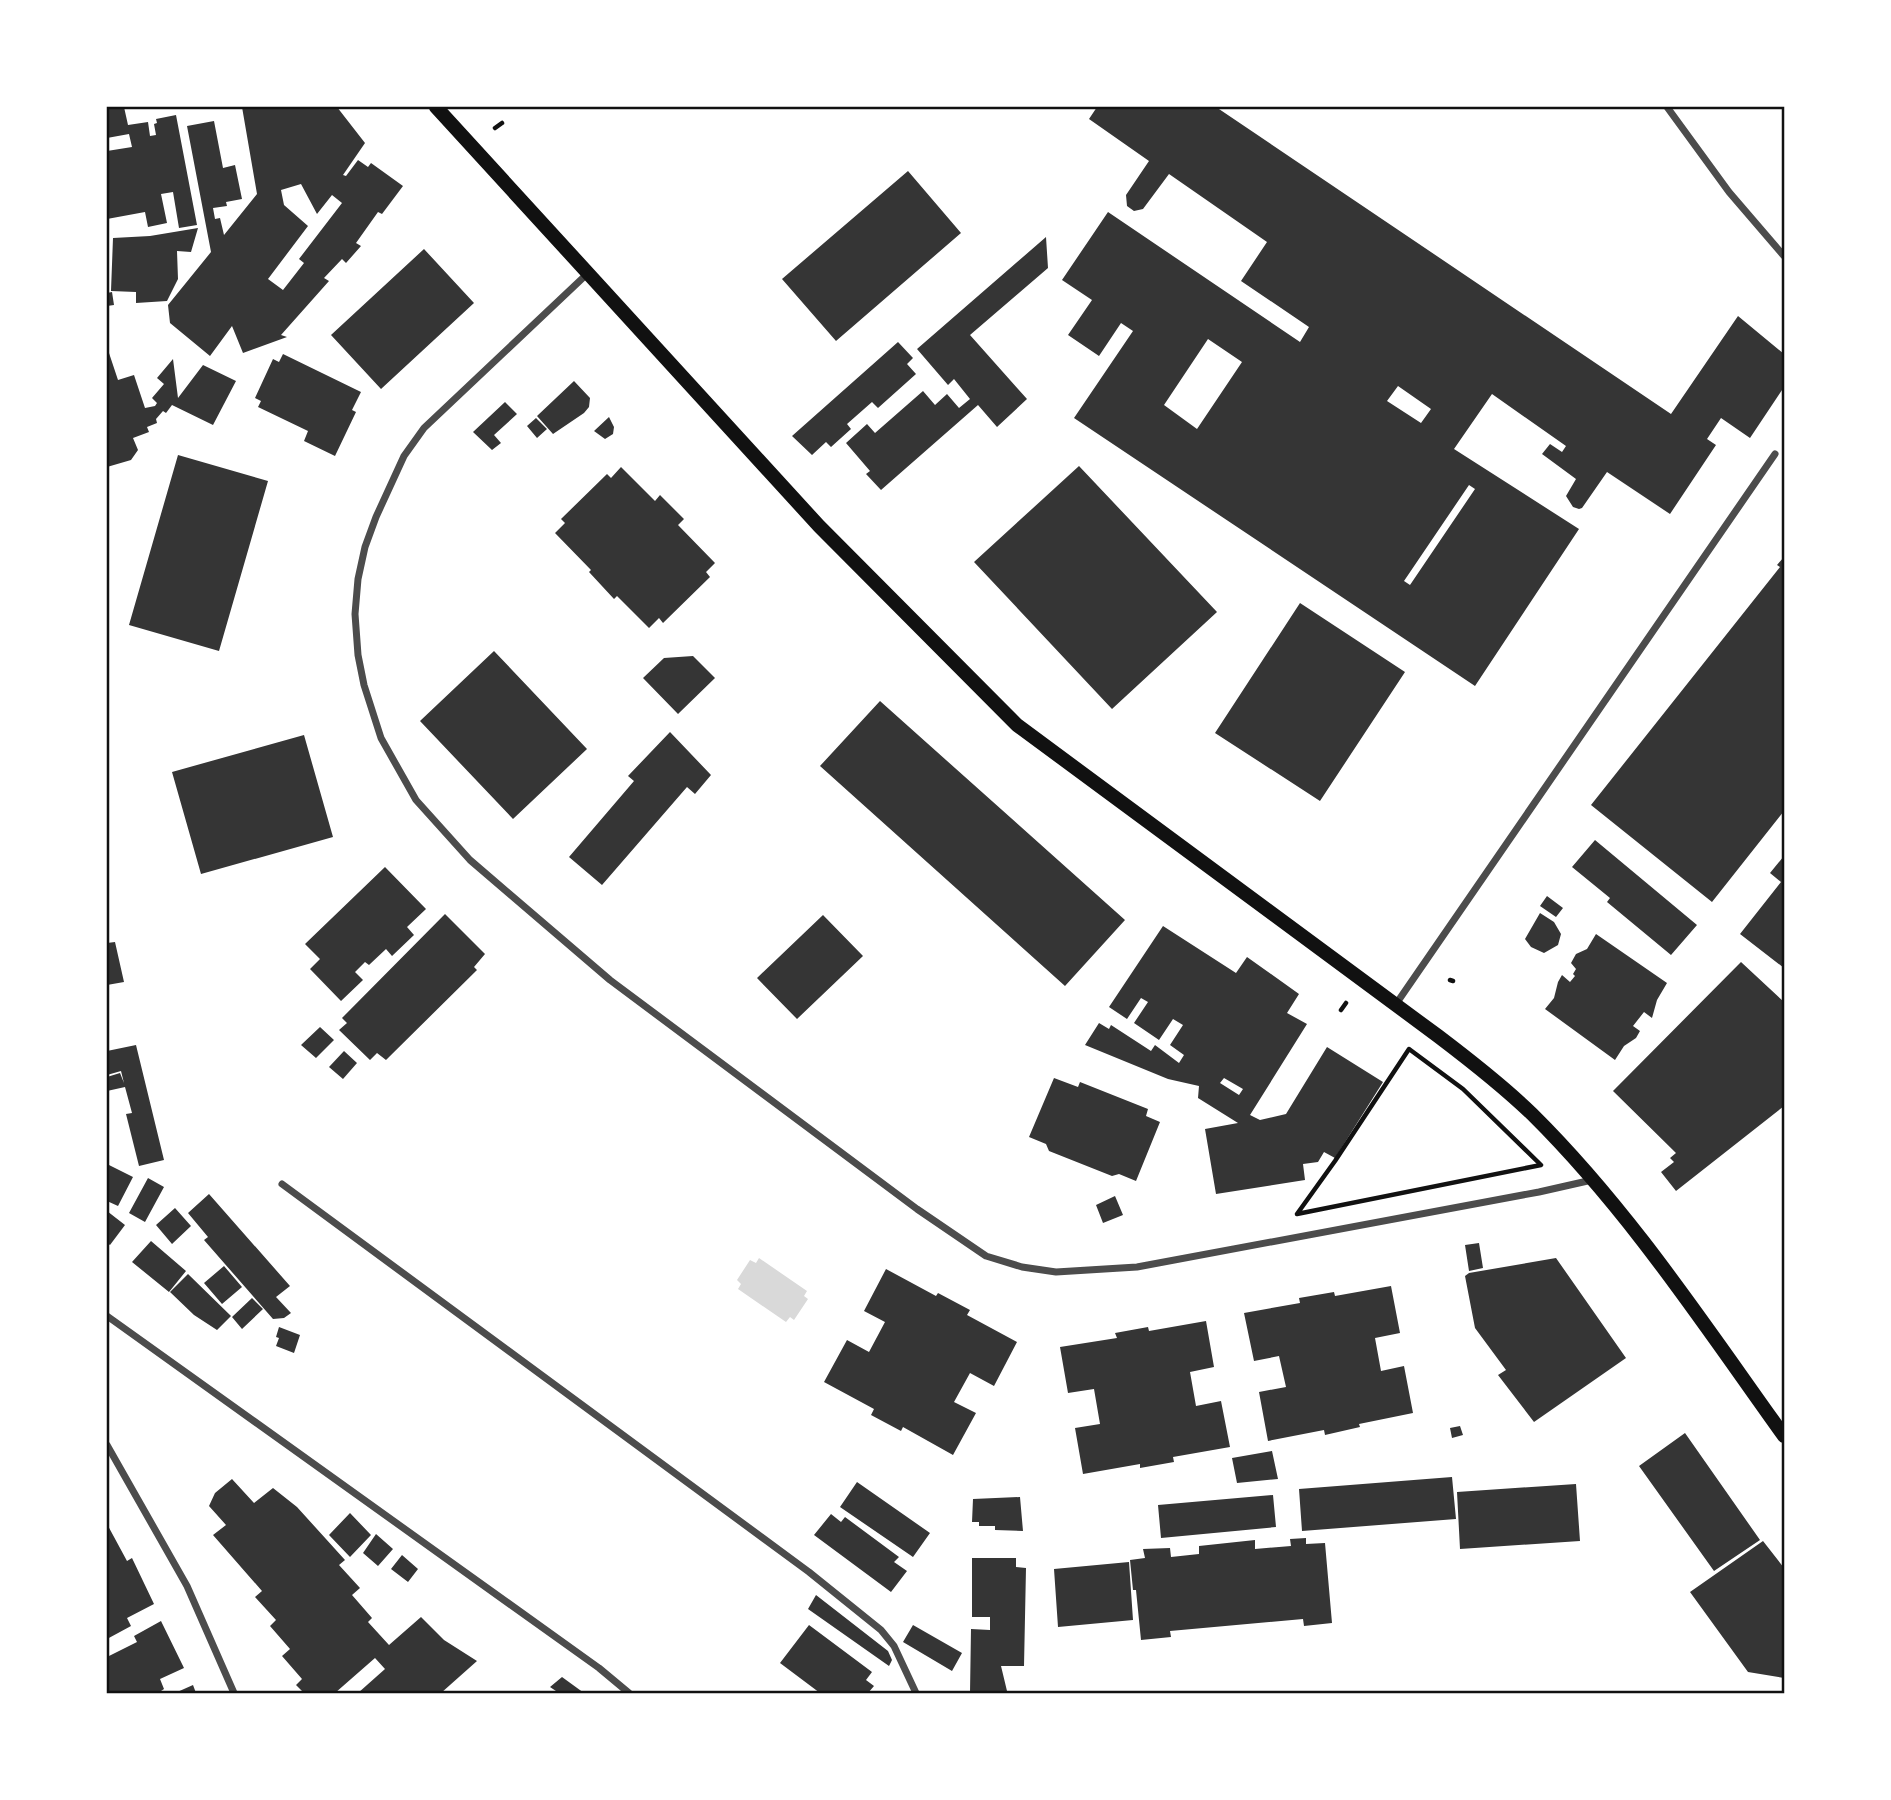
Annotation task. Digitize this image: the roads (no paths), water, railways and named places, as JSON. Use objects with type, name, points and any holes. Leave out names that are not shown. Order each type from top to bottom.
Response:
[{"type":"main road","points":[[436,107],[819,526],[1017,725],[1396,1003],[1505,1089],[1532,1114],[1594,1180],[1650,1251],[1784,1436]]},
{"type":"street","points":[[1667,107],[1729,192],[1784,256]]},
{"type":"street","points":[[587,274],[424,428],[404,456],[376,517],[365,547],[358,579],[355,614],[358,655],[364,685],[381,738],[416,800],[470,860],[610,980],[803,1126],[986,1256],[1022,1267],[1056,1272],[1137,1267],[1594,1180]]},
{"type":"street","points":[[1396,1003],[1775,454]]},
{"type":"street","points":[[282,1184],[809,1572],[880,1630],[894,1646],[916,1693]]},
{"type":"street","points":[[107,1316],[599,1668],[629,1693]]},
{"type":"street","points":[[107,1445],[187,1586],[234,1693]]}]
